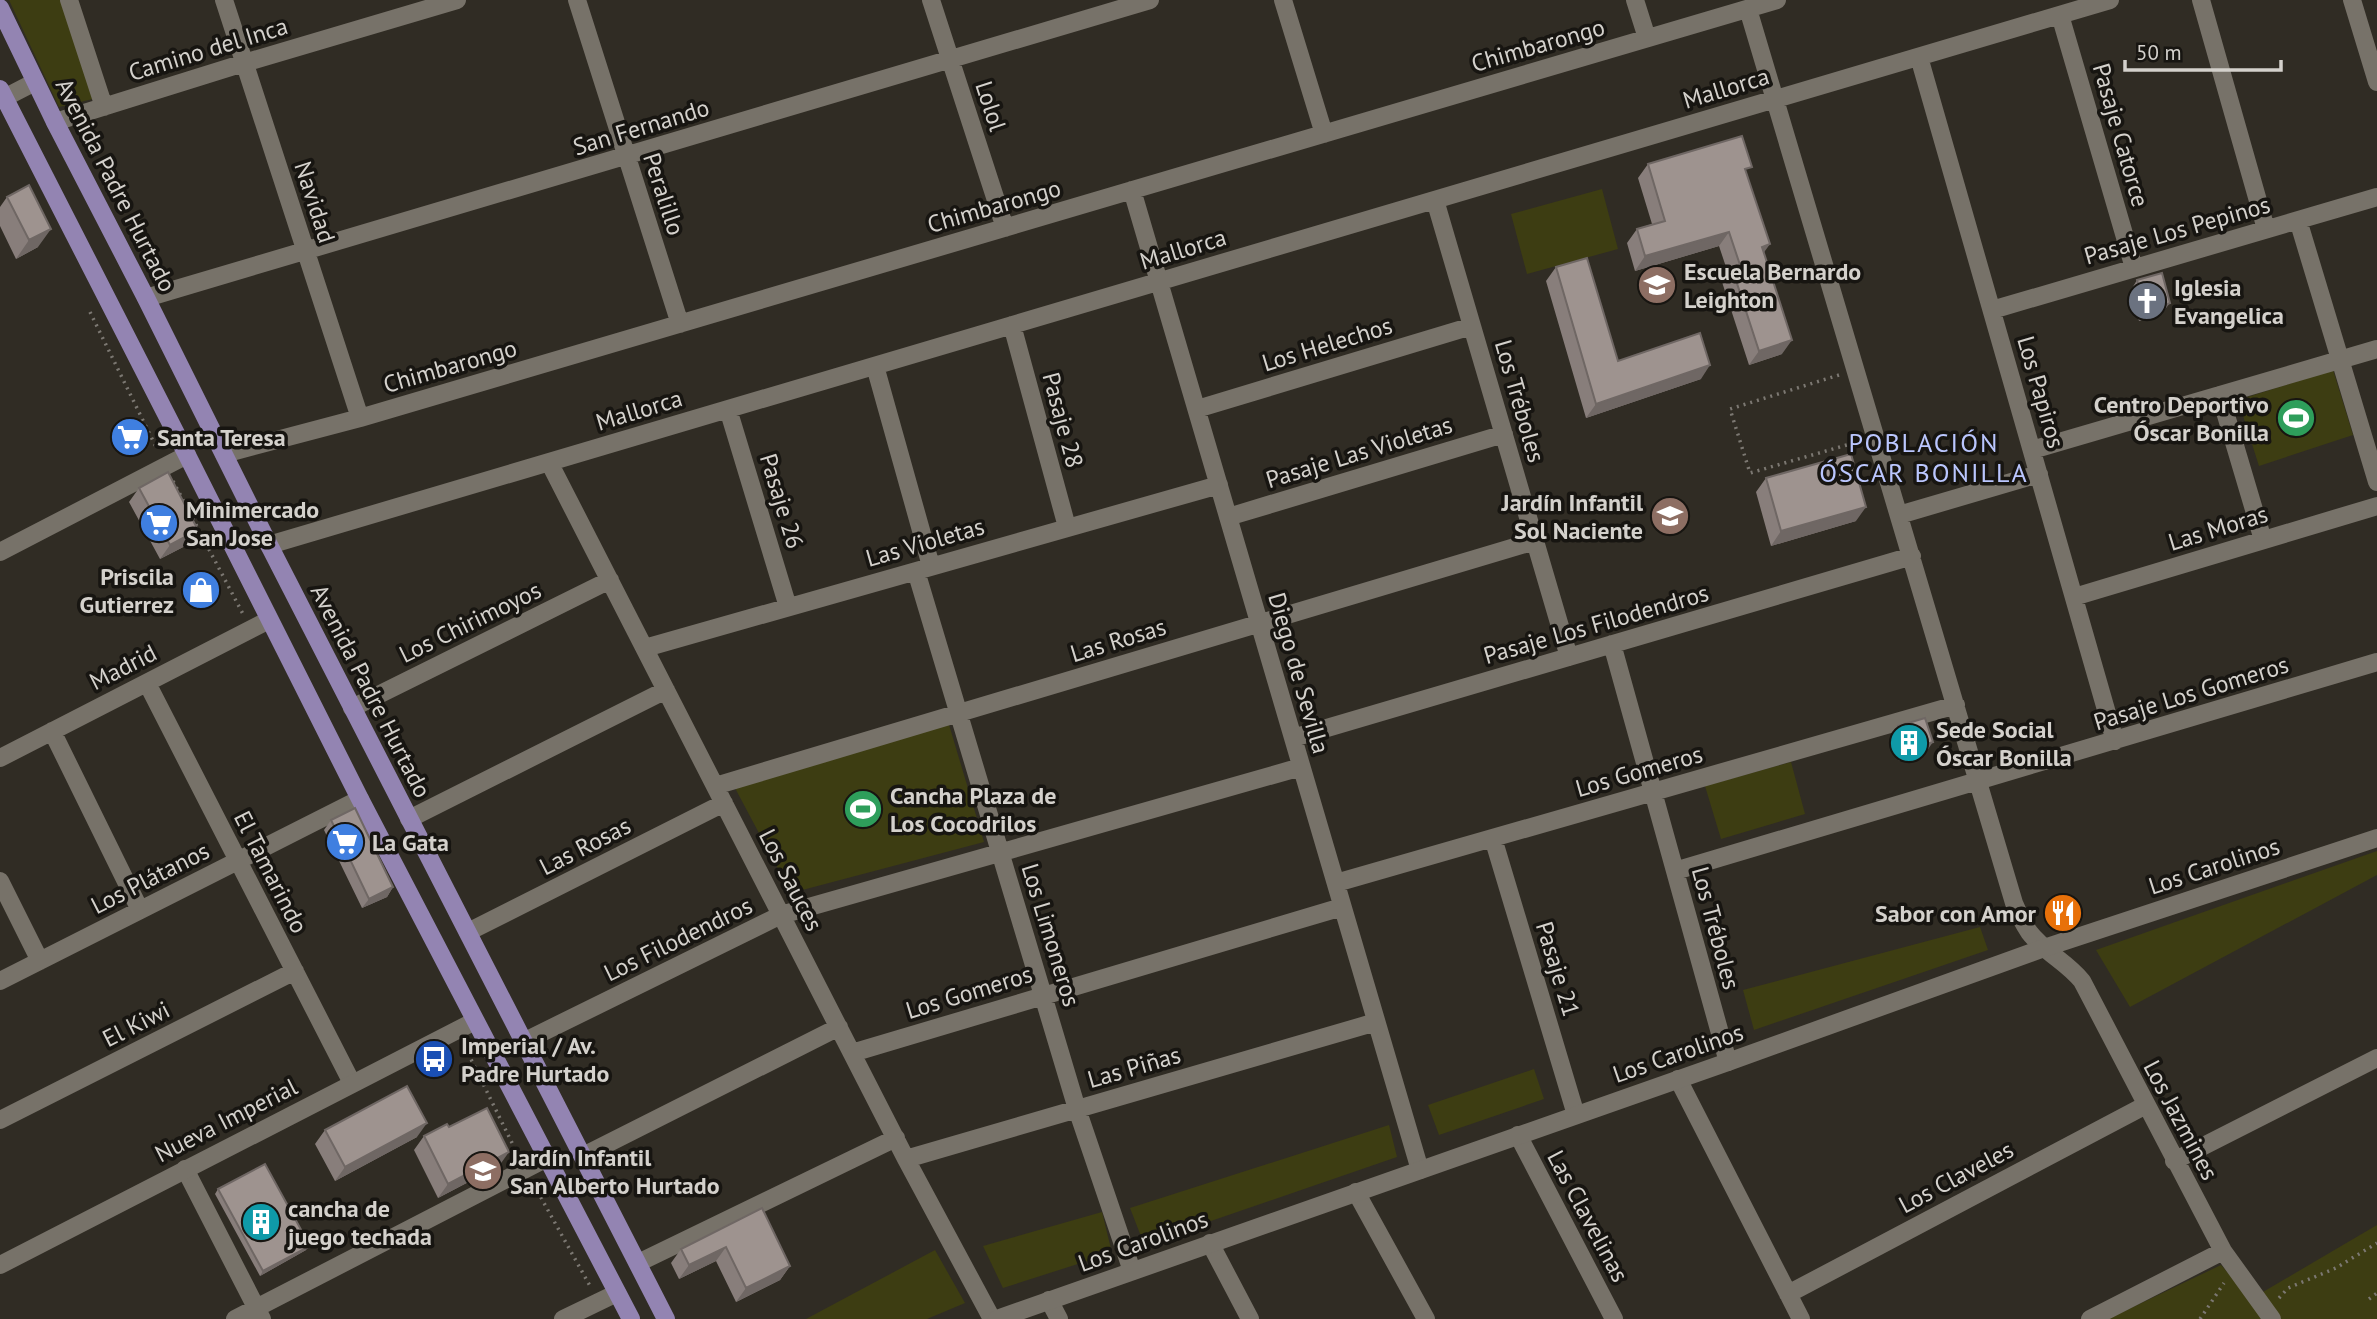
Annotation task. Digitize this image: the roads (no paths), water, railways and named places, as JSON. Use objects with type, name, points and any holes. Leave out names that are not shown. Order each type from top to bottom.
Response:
[{"type":"main road","name":"Avenida Padre Hurtado","points":[[0,8],[269,545],[666,1319]]},
{"type":"main road","points":[[1,96],[187,455],[360,799],[631,1319]]},
{"type":"street","points":[[69,0],[104,107]]},
{"type":"street","name":"Navidad","points":[[224,0],[360,418]]},
{"type":"street","name":"Camino del Inca","points":[[55,122],[457,0]]},
{"type":"street","name":"Peralillo","points":[[577,0],[680,324]]},
{"type":"street","name":"Lolol","points":[[931,0],[1005,228]]},
{"type":"street","name":"San Fernando","points":[[146,298],[1150,0]]},
{"type":"street","points":[[1283,0],[1324,134]]},
{"type":"street","points":[[1635,0],[1647,38]]},
{"type":"street","name":"Chimbarongo","points":[[224,454],[360,418],[1777,0]]},
{"type":"street","name":"Mallorca","points":[[269,545],[2110,0]]},
{"type":"street","points":[[2202,0],[2266,229]]},
{"type":"street","points":[[2352,0],[2377,82]]},
{"type":"street","name":"Los Jazmines","points":[[1748,9],[2014,902],[2030,933],[2044,948],[2071,967],[2082,981],[2223,1251],[2269,1315]]},
{"type":"street","name":"Pasaje Catorce","points":[[2060,15],[2134,268]]},
{"type":"street","name":"Los Papiros","points":[[1919,57],[2115,741]]},
{"type":"street","points":[[1,96],[35,82]]},
{"type":"street","name":"Diego de Sevilla","points":[[1132,190],[1420,1170]]},
{"type":"street","name":"Pasaje Los Pepinos","points":[[1992,310],[2377,197]]},
{"type":"street","name":"Los Tréboles","points":[[1435,200],[1569,657]]},
{"type":"street","points":[[2298,220],[2377,482]]},
{"type":"street","name":"Pasaje 28","points":[[1012,325],[1067,527]]},
{"type":"street","name":"Los Helechos","points":[[1197,409],[1472,327]]},
{"type":"street","points":[[2032,450],[2377,349]]},
{"type":"street","name":"Los Limoneros","points":[[876,366],[959,713],[1077,1109],[1132,1271]]},
{"type":"street","points":[[2220,395],[2263,540]]},
{"type":"street","name":"Pasaje 26","points":[[728,410],[788,607]]},
{"type":"street","name":"Pasaje Las Violetas","points":[[1228,517],[1504,434]]},
{"type":"street","points":[[0,552],[187,455]]},
{"type":"street","name":"Los Sauces","points":[[550,463],[906,1159],[994,1319]]},
{"type":"street","points":[[1899,515],[2039,474]]},
{"type":"street","name":"Las Violetas","points":[[645,648],[1219,485]]},
{"type":"street","name":"Las Moras","points":[[2074,597],[2377,506]]},
{"type":"street","name":"Las Rosas","points":[[715,786],[1535,541]]},
{"type":"street","name":"Pasaje Los Filodendros","points":[[1293,738],[1912,556]]},
{"type":"street","name":"Los Chirimoyos","points":[[352,708],[610,580]]},
{"type":"street","name":"Madrid","points":[[0,758],[269,620]]},
{"type":"street","name":"Los Tréboles","points":[[1612,644],[1728,1062]]},
{"type":"street","name":"Pasaje Los Gomeros","points":[[1979,783],[2377,662]]},
{"type":"street","name":"El Tamarindo","points":[[147,683],[352,1083]]},
{"type":"street","points":[[409,819],[666,690]]},
{"type":"street","name":"Los Gomeros","points":[[1335,883],[1956,705]]},
{"type":"street","points":[[52,731],[140,910]]},
{"type":"street","name":"Los Filodendros","points":[[525,1041],[781,915],[1301,767]]},
{"type":"street","points":[[1675,871],[1979,783]]},
{"type":"street","name":"Los Plátanos","points":[[0,981],[360,799]]},
{"type":"street","name":"Las Rosas","points":[[468,932],[724,803]]},
{"type":"street","name":"Pasaje 21","points":[[1493,838],[1576,1115]]},
{"type":"street","name":"Los Carolinos","points":[[994,1319],[1728,1062],[2044,948],[2377,838]]},
{"type":"street","points":[[0,881],[40,961]]},
{"type":"street","name":"Los Gomeros","points":[[852,1053],[1342,907]]},
{"type":"street","name":"El Kiwi","points":[[0,1120],[295,971]]},
{"type":"street","name":"Nueva Imperial","points":[[0,1265],[475,1021]]},
{"type":"street","name":"Las Piñas","points":[[906,1159],[1376,1022]]},
{"type":"street","points":[[583,1156],[838,1027]]},
{"type":"street","points":[[2174,1161],[2377,1058]]},
{"type":"street","points":[[1678,1079],[1801,1319]]},
{"type":"street","name":"Los Claveles","points":[[1788,1294],[2146,1105]]},
{"type":"street","name":"Las Clavelinas","points":[[1518,1135],[1614,1319]]},
{"type":"street","points":[[638,1263],[896,1138]]},
{"type":"street","points":[[235,1319],[259,1313],[547,1158]]},
{"type":"street","points":[[185,1169],[259,1313]]},
{"type":"street","points":[[1356,1192],[1426,1319]]},
{"type":"street","points":[[1210,1243],[1250,1319]]},
{"type":"street","points":[[2090,1319],[2223,1251]]},
{"type":"street","points":[[563,1319],[617,1293]]},
{"type":"street","points":[[1049,1300],[1059,1319]]},
{"type":"place","name":"Escuela Bernardo Leighton","points":[[1657,285]]},
{"type":"place","name":"Iglesia Evangelica","points":[[2147,301]]},
{"type":"place","name":"Centro Deportivo Óscar Bonilla","points":[[2296,418]]},
{"type":"place","name":"Santa Teresa","points":[[130,437]]},
{"type":"place","name":"Jardín Infantil Sol Naciente","points":[[1670,516]]},
{"type":"place","name":"Minimercado San Jose","points":[[159,523]]},
{"type":"place","name":"Priscila Gutierrez","points":[[201,590]]},
{"type":"place","name":"Sede Social Óscar Bonilla","points":[[1909,743]]},
{"type":"place","name":"Cancha Plaza de Los Cocodrilos","points":[[863,809]]},
{"type":"place","name":"La Gata","points":[[345,842]]},
{"type":"place","name":"Sabor con Amor","points":[[2063,913]]},
{"type":"place","name":"Imperial / Av. Padre Hurtado","points":[[434,1059]]},
{"type":"place","name":"Jardín Infantil San Alberto Hurtado","points":[[483,1171]]},
{"type":"place","name":"cancha de juego techada","points":[[261,1222]]},
{"type":"district","name":"POBLACIÓN ÓSCAR BONILLA","points":[[1924,457]]}]
